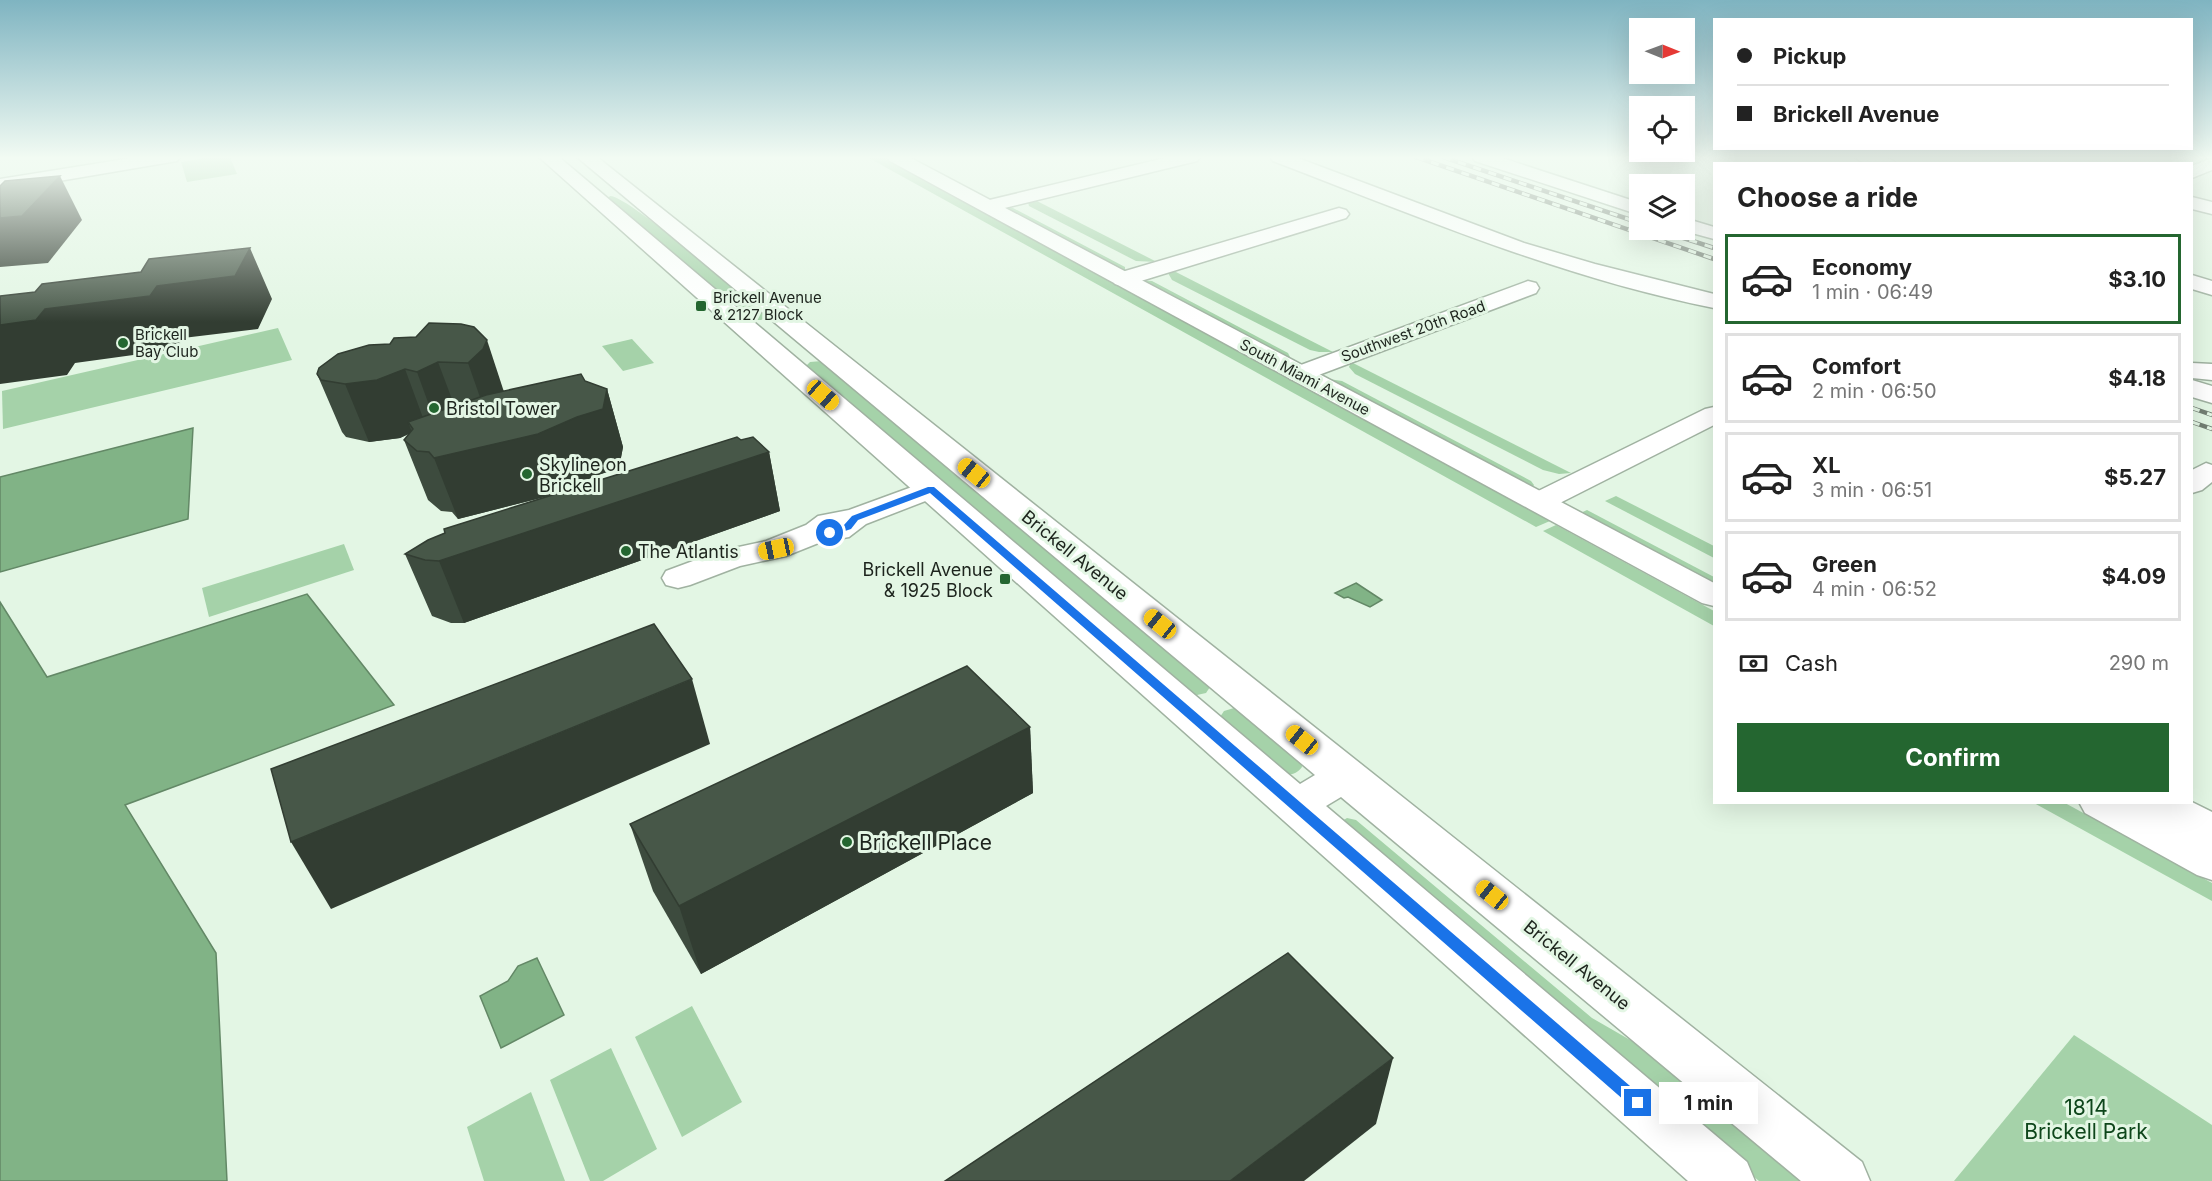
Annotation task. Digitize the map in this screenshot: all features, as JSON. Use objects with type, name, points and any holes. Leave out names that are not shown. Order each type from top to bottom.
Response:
[{"type":"main road","name":"Brickell Avenue","points":[[635,212],[931,489],[1728,1181]]},
{"type":"main road","name":"Brickell Avenue","points":[[641,212],[1236,686],[1843,1181]]},
{"type":"main road","name":"South Miami Avenue","points":[[1012,212],[1550,497],[1713,572]]},
{"type":"main road","points":[[1431,212],[1517,247],[1587,269],[1709,294]]},
{"type":"main road","points":[[1462,212],[1655,270],[1709,294]]},
{"type":"main road","points":[[1132,276],[1339,214]]},
{"type":"main road","points":[[1695,223],[1713,218]]},
{"type":"main road","points":[[1695,227],[1713,233]]},
{"type":"main road","points":[[2193,282],[2212,288]]},
{"type":"main road","name":"Southwest 20th Road","points":[[1309,370],[1528,288]]},
{"type":"main road","points":[[2193,351],[2212,352]]},
{"type":"main road","points":[[2193,370],[2212,372]]},
{"type":"main road","points":[[2193,388],[2212,395]]},
{"type":"main road","points":[[1550,497],[1713,416]]},
{"type":"main road","points":[[678,578],[731,558],[776,549],[817,532],[830,533],[847,527],[855,518],[931,489]]},
{"type":"main road","name":"South Miami Avenue","points":[[1550,497],[1713,595]]},
{"type":"main road","points":[[1189,713],[1236,686]]},
{"type":"main road","points":[[1296,806],[1345,775]]},
{"type":"main road","points":[[2103,804],[2212,863]]},
{"type":"main road","points":[[2161,804],[2212,831]]},
{"type":"green space","points":[[622,212],[639,212],[686,248],[765,314],[766,318],[748,320]]},
{"type":"green space","points":[[967,212],[983,212],[1550,521],[1536,527]]},
{"type":"green space","points":[[1012,212],[1021,212],[1125,267],[1122,271]]},
{"type":"green space","points":[[1041,212],[1059,212],[1157,262],[1136,261]]},
{"type":"green space","points":[[1172,270],[1333,352],[1310,350],[1172,280],[1168,273]]},
{"type":"green space","points":[[1140,280],[1152,281],[1288,353],[1290,357],[1287,359]]},
{"type":"green space","points":[[278,328],[292,360],[3,429],[2,391]]},
{"type":"green space","points":[[632,339],[654,363],[623,371],[602,346]]},
{"type":"green space","points":[[822,361],[1210,687],[1206,693],[1197,695],[1185,692],[804,368],[810,362]]},
{"type":"green space","points":[[1351,362],[1571,473],[1559,474],[1543,470],[1355,374],[1349,367]]},
{"type":"green space","points":[[1329,379],[1342,381],[1531,481],[1534,485],[1532,488]]},
{"type":"green space","points":[[1616,496],[1713,545],[1713,557],[1605,501]]},
{"type":"green space","points":[[1587,510],[1713,576],[1713,590],[1574,516]]},
{"type":"green space","points":[[1556,525],[1713,610],[1713,625],[1543,531]]},
{"type":"green space","points":[[344,544],[354,570],[209,617],[202,588]]},
{"type":"green space","points":[[1234,708],[1244,711],[1301,758],[1302,767],[1292,774],[1279,773],[1220,717],[1224,711]]},
{"type":"green space","points":[[2036,804],[2067,804],[2212,883],[2212,901]]},
{"type":"green space","points":[[1347,818],[1356,820],[1592,1018],[1684,1071],[1816,1181],[1759,1181],[1343,826],[1342,821]]},
{"type":"green space","points":[[692,1006],[742,1102],[682,1137],[635,1037]]},
{"type":"green space","name":"1814 Brickell Park","points":[[2074,1035],[2212,1125],[2212,1181],[1954,1181]]},
{"type":"green space","points":[[611,1048],[657,1149],[603,1181],[590,1181],[550,1080]]},
{"type":"green space","points":[[531,1092],[565,1181],[484,1181],[467,1127]]},
{"type":"shaded area","points":[[193,428],[188,519],[0,572],[0,477]]},
{"type":"shaded area","points":[[1356,583],[1382,600],[1370,607],[1335,593]]},
{"type":"shaded area","points":[[307,594],[394,705],[125,805],[216,953],[227,1181],[0,1181],[0,602],[47,677]]},
{"type":"shaded area","points":[[537,958],[564,1015],[501,1048],[480,996],[508,981],[518,966]]},
{"type":"building","points":[[0,212],[26,212],[22,216],[0,218]]},
{"type":"building","points":[[250,248],[235,276],[157,286],[150,296],[45,309],[36,320],[0,325],[0,296],[35,292],[42,284],[141,272],[149,259]]},
{"type":"building","points":[[429,323],[461,324],[474,327],[487,340],[483,349],[468,363],[438,362],[417,372],[405,369],[377,380],[345,384],[321,380],[317,374],[319,368],[338,354],[369,345],[390,344],[394,338],[416,337]]},
{"type":"building","points":[[581,374],[585,381],[607,389],[603,409],[577,417],[538,434],[434,458],[429,452],[417,451],[404,440],[413,429],[408,422],[486,395]]},
{"type":"building","points":[[737,437],[741,440],[753,437],[769,452],[439,561],[425,560],[405,554],[445,533],[444,529]]},
{"type":"building","points":[[654,624],[692,679],[291,842],[271,769]]},
{"type":"building","points":[[967,666],[1030,727],[679,906],[630,824]]},
{"type":"building","points":[[1288,953],[1393,1058],[1230,1181],[945,1181]]},
{"type":"railway","points":[[1577,212],[1713,259]]},
{"type":"railway","points":[[1608,212],[1629,219]]},
{"type":"railway","points":[[1690,240],[1713,248]]},
{"type":"railway","points":[[2193,408],[2212,415]]},
{"type":"railway","points":[[2193,422],[2212,429]]},
{"type":"place","name":"Brickell Avenue & 2127 Block","points":[[701,306]]},
{"type":"place","name":"Brickell Bay Club","points":[[123,343]]},
{"type":"place","name":"Bristol Tower","points":[[434,408]]},
{"type":"place","name":"Skyline on Brickell","points":[[527,474]]},
{"type":"place","name":"The Atlantis","points":[[626,551]]},
{"type":"place","name":"Brickell Avenue & 1925 Block","points":[[1005,579]]},
{"type":"place","name":"Brickell Place","points":[[847,842]]},
{"type":"route","points":[[830,533],[847,527],[855,518],[931,489],[1638,1103]]}]
